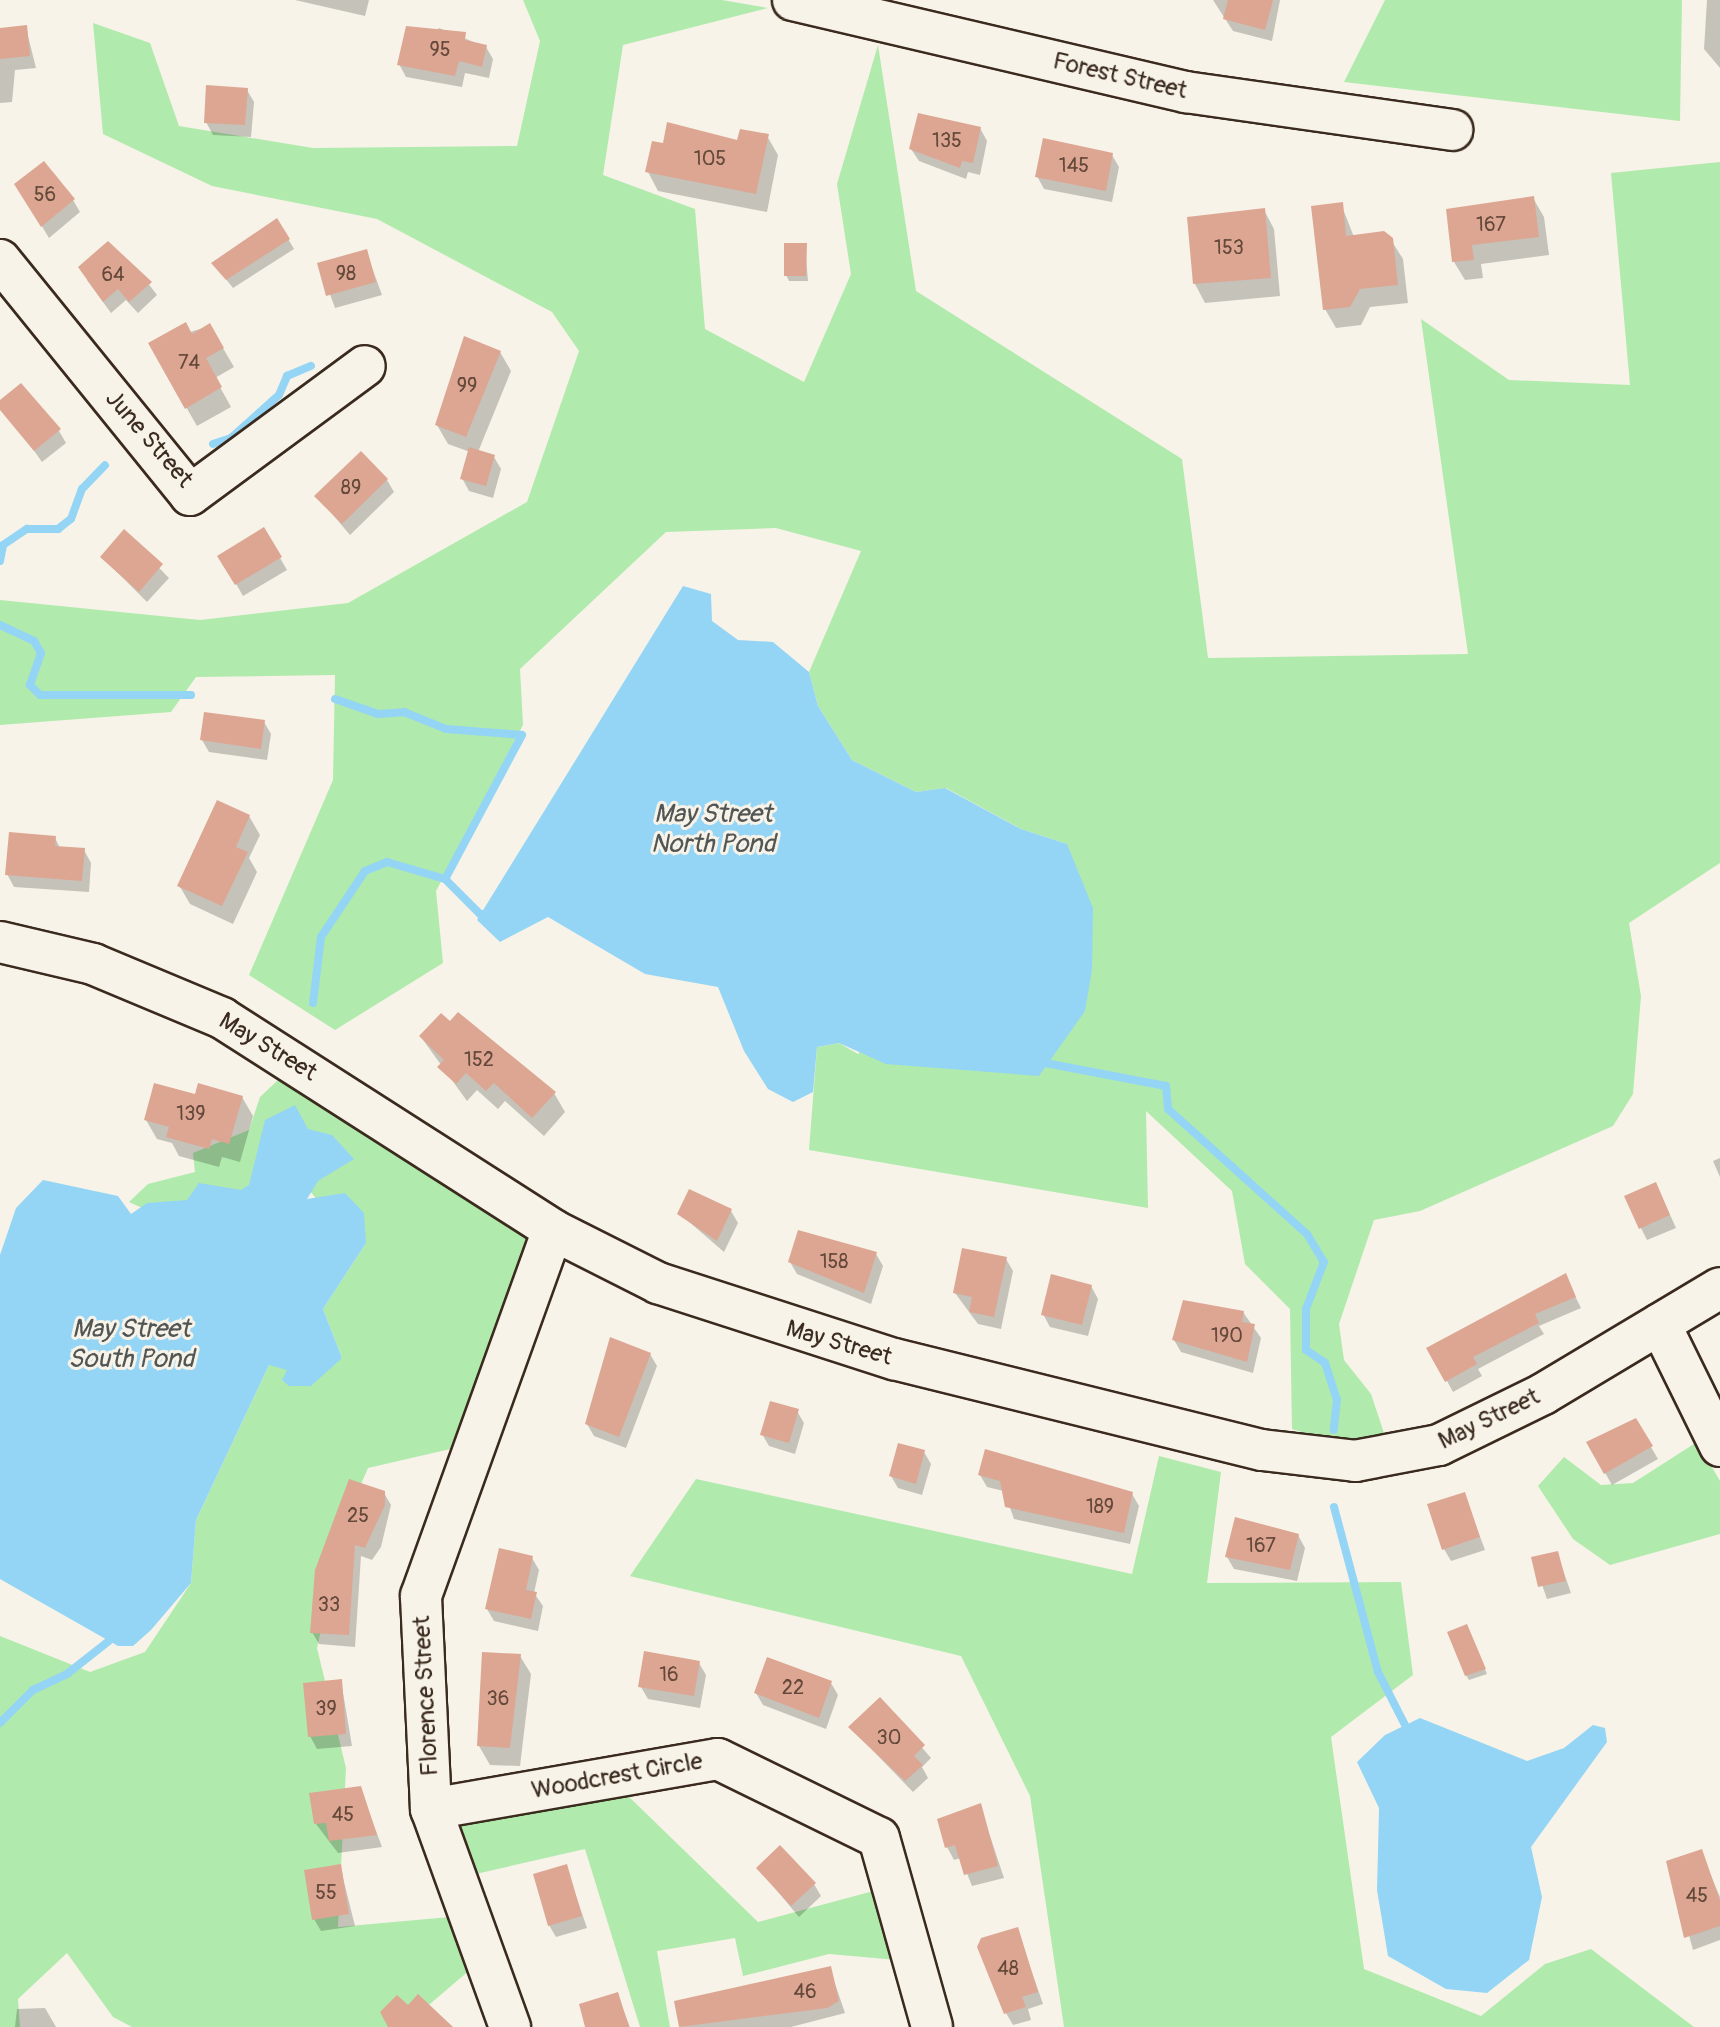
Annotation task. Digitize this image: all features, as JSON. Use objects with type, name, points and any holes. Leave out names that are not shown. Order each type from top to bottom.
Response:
[{"type":"street","name":"Forest Street","points":[[793,0],[1186,92],[1452,130]]},
{"type":"street","name":"June Street","points":[[0,260],[190,495],[365,366]]},
{"type":"street","name":"May Street","points":[[0,942],[93,964],[222,1018],[553,1230],[744,1316],[1308,1459],[1397,1457],[1439,1445],[1720,1288]]},
{"type":"street","name":"Florence Street","points":[[510,2027],[431,1809],[421,1596],[553,1230]]},
{"type":"street","points":[[1660,1324],[1720,1446]]},
{"type":"street","name":"Woodcrest Circle","points":[[431,1809],[718,1759],[879,1838],[932,2027]]},
{"type":"green space","points":[[523,0],[722,0],[768,8],[623,45],[603,175],[695,209],[705,329],[804,382],[851,274],[837,184],[878,45],[916,291],[1182,459],[1208,658],[1468,654],[1421,319],[1509,380],[1630,385],[1611,173],[1720,162],[1720,863],[1629,923],[1641,996],[1633,1094],[1613,1126],[1420,1211],[1374,1220],[1339,1324],[1344,1360],[1371,1394],[1386,1439],[1324,1439],[1292,1429],[1290,1309],[1245,1264],[1232,1191],[1146,1111],[1148,1208],[809,1150],[817,1047],[839,1043],[858,1054],[1067,844],[1021,829],[946,788],[916,792],[852,760],[818,706],[809,672],[861,551],[776,528],[666,532],[520,669],[523,725],[436,891],[443,963],[335,1030],[249,975],[333,780],[335,675],[196,677],[171,712],[0,725],[0,600],[200,620],[348,603],[527,502],[579,351],[552,312],[377,219],[212,186],[103,134],[93,23],[150,43],[179,126],[313,148],[517,146],[540,41]]},
{"type":"green space","points":[[1385,0],[1682,0],[1680,121],[1344,82]]},
{"type":"green space","points":[[279,1079],[530,1232],[539,1292],[459,1447],[368,1468],[345,1521],[317,1648],[346,1768],[338,1927],[461,1916],[471,1969],[403,2027],[132,2027],[113,2017],[67,1953],[18,1999],[20,2027],[0,2027],[0,1636],[90,1672],[145,1652],[191,1583],[196,1520],[269,1365],[342,1358],[323,1309],[366,1243],[341,1229],[296,1174],[267,1210],[151,1212],[129,1202],[148,1184],[195,1172],[193,1153],[249,1130],[260,1097]]},
{"type":"green space","points":[[1697,1442],[1720,1481],[1720,1534],[1610,1565],[1573,1539],[1538,1486],[1564,1457],[1601,1485],[1633,1483]]},
{"type":"green space","points":[[1159,1456],[1221,1472],[1207,1583],[1401,1582],[1413,1675],[1331,1737],[1364,1969],[1481,2016],[1545,1964],[1591,1949],[1694,2027],[1064,2027],[1030,1796],[961,1656],[630,1576],[696,1479],[1132,1574]]},
{"type":"green space","points":[[624,1792],[758,1922],[877,1890],[897,1960],[829,1954],[743,1976],[735,1938],[657,1951],[670,2027],[640,2027],[585,1849],[467,1876],[451,1823]]},
{"type":"water","name":"May Street North Pond","points":[[683,586],[711,594],[712,621],[738,640],[773,642],[809,672],[818,706],[852,760],[916,792],[945,788],[1021,829],[1067,844],[1093,908],[1092,970],[1085,1011],[1039,1076],[886,1064],[839,1043],[817,1047],[813,1092],[793,1102],[768,1089],[744,1051],[718,987],[645,974],[548,917],[500,942],[477,920]]},
{"type":"water","name":"May Street South Pond","points":[[295,1105],[308,1129],[332,1135],[354,1159],[318,1181],[307,1199],[345,1193],[364,1213],[366,1243],[323,1309],[342,1358],[311,1386],[289,1386],[282,1380],[287,1370],[269,1365],[196,1520],[191,1583],[151,1630],[133,1646],[118,1646],[0,1579],[0,1255],[16,1208],[43,1180],[118,1196],[131,1214],[147,1203],[187,1200],[199,1183],[241,1190],[249,1185],[265,1120]]},
{"type":"water","points":[[1420,1718],[1527,1761],[1564,1748],[1593,1725],[1605,1728],[1607,1742],[1531,1847],[1542,1897],[1529,1960],[1487,1993],[1446,1989],[1388,1956],[1377,1890],[1379,1808],[1357,1762],[1385,1735]]},
{"type":"building","points":[[1228,0],[1273,0],[1265,30],[1223,19]]},
{"type":"building","points":[[27,25],[30,56],[0,59],[0,28]]},
{"type":"building","points":[[406,26],[466,32],[465,40],[487,45],[482,67],[459,61],[455,76],[397,65]]},
{"type":"building","points":[[206,85],[248,88],[245,125],[204,123]]},
{"type":"building","points":[[918,113],[981,127],[973,163],[962,161],[960,168],[909,149]]},
{"type":"building","points":[[667,122],[737,140],[740,129],[769,134],[756,194],[645,172],[652,141],[663,143]]},
{"type":"building","points":[[1043,138],[1113,153],[1106,191],[1035,177]]},
{"type":"building","points":[[44,161],[75,199],[41,227],[14,184]]},
{"type":"building","points":[[1534,196],[1539,237],[1472,245],[1474,260],[1452,262],[1446,209]]},
{"type":"building","points":[[1343,202],[1346,236],[1384,231],[1393,238],[1398,285],[1360,289],[1350,307],[1323,310],[1311,206]]},
{"type":"building","points":[[1265,208],[1271,278],[1193,284],[1187,217]]},
{"type":"building","points":[[277,218],[290,239],[226,280],[211,263]]},
{"type":"building","points":[[108,241],[152,282],[129,302],[118,289],[103,302],[78,267]]},
{"type":"building","points":[[784,243],[807,243],[806,276],[784,276]]},
{"type":"building","points":[[367,249],[376,282],[326,296],[317,263]]},
{"type":"building","points":[[186,322],[192,334],[210,323],[224,348],[206,358],[222,387],[185,409],[148,343]]},
{"type":"building","points":[[464,336],[501,351],[466,437],[435,425]]},
{"type":"building","points":[[21,383],[61,429],[34,451],[0,410],[0,400]]},
{"type":"building","points":[[469,447],[495,455],[486,486],[460,479]]},
{"type":"building","points":[[361,451],[388,479],[342,524],[314,496]]},
{"type":"building","points":[[264,527],[282,557],[235,585],[217,556]]},
{"type":"building","points":[[124,529],[163,564],[139,592],[100,557]]},
{"type":"building","points":[[204,712],[265,720],[261,749],[200,740]]},
{"type":"building","points":[[217,800],[250,815],[236,847],[248,852],[222,906],[177,886]]},
{"type":"building","points":[[9,832],[56,836],[55,846],[85,848],[82,881],[5,875]]},
{"type":"building","points":[[458,1012],[556,1092],[532,1118],[494,1083],[486,1091],[466,1073],[456,1084],[437,1067],[444,1060],[419,1036],[441,1013],[450,1021]]},
{"type":"building","points":[[154,1083],[195,1094],[198,1083],[243,1096],[229,1144],[212,1139],[209,1149],[166,1137],[169,1127],[144,1120]]},
{"type":"building","points":[[1656,1182],[1670,1215],[1639,1229],[1624,1196]]},
{"type":"building","points":[[689,1189],[732,1209],[717,1241],[677,1214]]},
{"type":"building","points":[[798,1230],[877,1252],[864,1293],[788,1262]]},
{"type":"building","points":[[962,1248],[1007,1257],[994,1317],[969,1312],[972,1297],[953,1293]]},
{"type":"building","points":[[1566,1273],[1576,1297],[1535,1314],[1539,1323],[1473,1357],[1477,1364],[1445,1382],[1426,1348]]},
{"type":"building","points":[[1051,1274],[1092,1285],[1082,1325],[1041,1315]]},
{"type":"building","points":[[1183,1300],[1244,1311],[1242,1322],[1255,1324],[1247,1362],[1172,1340]]},
{"type":"building","points":[[610,1337],[651,1353],[619,1437],[585,1424]]},
{"type":"building","points":[[770,1401],[799,1409],[789,1443],[760,1435]]},
{"type":"building","points":[[1636,1418],[1653,1446],[1604,1474],[1586,1442]]},
{"type":"building","points":[[898,1443],[925,1450],[916,1484],[889,1476]]},
{"type":"building","points":[[985,1449],[1133,1492],[1124,1533],[1005,1507],[1000,1481],[978,1475]]},
{"type":"building","points":[[349,1479],[385,1491],[385,1505],[365,1548],[355,1545],[349,1635],[310,1633],[315,1570]]},
{"type":"building","points":[[1465,1492],[1480,1537],[1442,1550],[1427,1504]]},
{"type":"building","points":[[1235,1517],[1299,1534],[1290,1570],[1225,1557]]},
{"type":"building","points":[[499,1548],[533,1556],[526,1590],[537,1592],[531,1619],[485,1609]]},
{"type":"building","points":[[1558,1551],[1566,1581],[1538,1587],[1531,1557]]},
{"type":"building","points":[[1467,1624],[1486,1669],[1465,1676],[1447,1632]]},
{"type":"building","points":[[644,1651],[700,1661],[694,1696],[638,1687]]},
{"type":"building","points":[[482,1652],[521,1654],[510,1748],[477,1746]]},
{"type":"building","points":[[767,1657],[832,1681],[819,1718],[754,1693]]},
{"type":"building","points":[[342,1679],[346,1734],[308,1737],[303,1683]]},
{"type":"building","points":[[880,1697],[925,1745],[914,1756],[923,1765],[905,1781],[848,1727]]},
{"type":"building","points":[[361,1786],[377,1835],[329,1841],[326,1823],[314,1824],[309,1793]]},
{"type":"building","points":[[981,1803],[998,1866],[964,1875],[955,1845],[945,1848],[937,1819]]},
{"type":"building","points":[[780,1845],[816,1883],[791,1906],[756,1868]]},
{"type":"building","points":[[1702,1849],[1720,1901],[1720,1926],[1684,1938],[1666,1861]]},
{"type":"building","points":[[341,1864],[349,1914],[312,1920],[304,1870]]},
{"type":"building","points":[[567,1864],[582,1916],[548,1926],[533,1874]]},
{"type":"building","points":[[1018,1927],[1038,1992],[1022,1997],[1026,2007],[1004,2014],[977,1947],[981,1938]]},
{"type":"building","points":[[831,1966],[839,2001],[827,2008],[679,2027],[674,2001]]},
{"type":"building","points":[[618,1992],[629,2027],[585,2027],[579,2004]]},
{"type":"building","points":[[418,1994],[453,2027],[388,2027],[380,2012],[397,1995],[408,2005]]},
{"type":"waterway","points":[[213,444],[231,438],[279,395],[287,376],[311,366]]},
{"type":"waterway","points":[[0,561],[3,545],[27,529],[58,529],[71,519],[82,489],[105,465]]},
{"type":"waterway","points":[[0,625],[34,641],[41,653],[30,685],[40,695],[191,695]]},
{"type":"waterway","points":[[335,699],[378,714],[404,712],[446,729],[522,735],[445,879],[481,915],[489,912]]},
{"type":"waterway","points":[[313,1003],[321,937],[365,871],[387,862],[445,879]]},
{"type":"waterway","points":[[1040,1062],[1166,1086],[1168,1109],[1307,1234],[1324,1262],[1306,1309],[1306,1350],[1325,1363],[1337,1399],[1334,1430]]},
{"type":"waterway","points":[[1334,1507],[1378,1672],[1408,1731]]},
{"type":"waterway","points":[[0,1723],[33,1690],[67,1674],[109,1641]]}]
